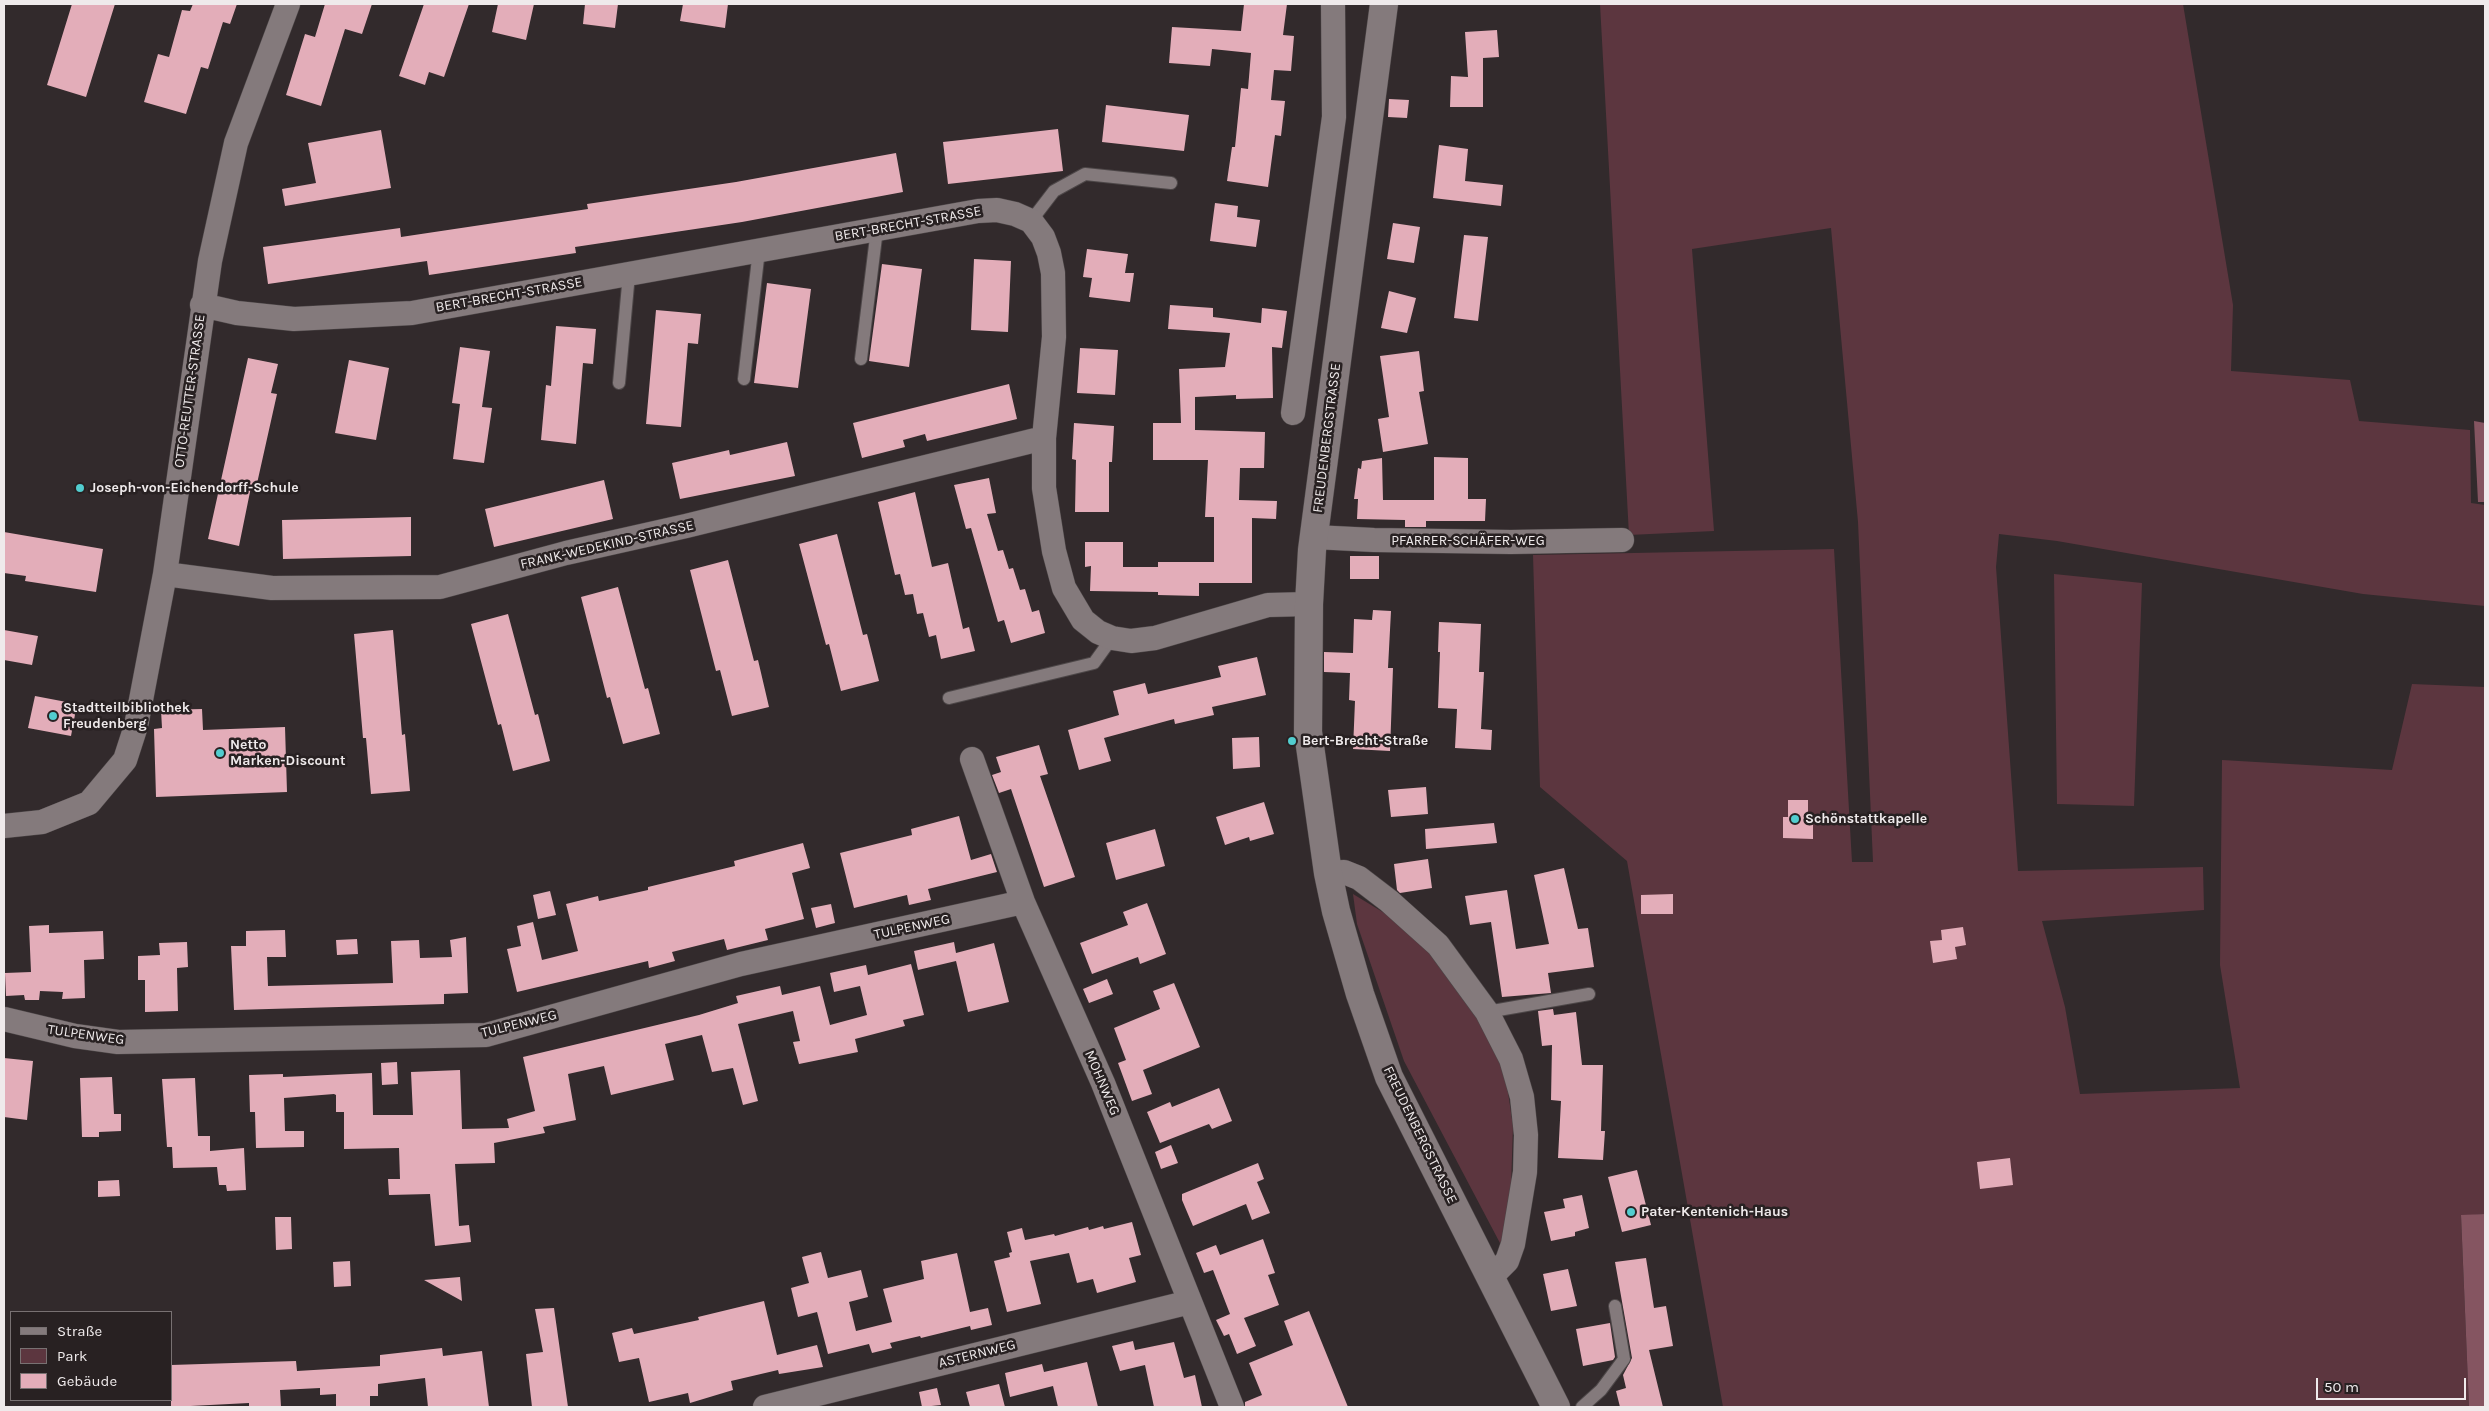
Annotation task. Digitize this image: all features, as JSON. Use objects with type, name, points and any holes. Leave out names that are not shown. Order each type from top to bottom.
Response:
[{"type":"street","name":"OTTO-REUTTER-STRASSE","points":[[4,826],[42,822],[89,803],[125,760],[136,726],[165,574],[202,305],[236,143],[288,4]]},
{"type":"street","points":[[1293,414],[1334,117],[1333,4]]},
{"type":"street","name":"FREUDENBERGSTRASSE","points":[[1384,4],[1314,537],[1309,604],[1308,732],[1328,873],[1360,994],[1389,1077],[1492,1277],[1556,1407]]},
{"type":"street","name":"BERT-BRECHT-STRASSE","points":[[202,305],[237,313],[294,319],[403,314],[978,211],[997,210],[1015,214],[1031,221]]},
{"type":"street","points":[[1031,221],[1043,237],[1053,273],[1054,337],[1044,438],[1044,488],[1054,551],[1064,588],[1083,620],[1098,632],[1112,638],[1132,641],[1155,638],[1268,605],[1309,604]]},
{"type":"street","name":"FRANK-WEDEKIND-STRASSE","points":[[165,574],[272,588],[440,587],[566,553],[686,526],[1044,438]]},
{"type":"street","name":"PFARRER-SCHÄFER-WEG","points":[[1314,537],[1492,542],[1622,540]]},
{"type":"street","name":"MOHNWEG","points":[[972,758],[1023,902],[1103,1083],[1232,1407]]},
{"type":"street","points":[[1328,873],[1344,872],[1359,878],[1390,901],[1438,945],[1487,1012],[1511,1059],[1522,1097],[1526,1135],[1524,1180],[1513,1244],[1507,1261],[1492,1277]]},
{"type":"street","name":"TULPENWEG","points":[[4,1019],[75,1036],[118,1042],[486,1035],[740,964],[1023,902]]},
{"type":"street","name":"ASTERNWEG","points":[[765,1407],[1190,1302]]},
{"type":"lane","points":[[1031,221],[1054,191],[1084,174],[1171,183]]},
{"type":"lane","points":[[861,359],[877,230]]},
{"type":"lane","points":[[744,379],[759,250]]},
{"type":"lane","points":[[619,383],[629,274]]},
{"type":"lane","points":[[949,698],[1094,663],[1112,638]]},
{"type":"lane","points":[[1487,1012],[1589,994]]},
{"type":"lane","points":[[1582,1407],[1601,1390],[1624,1359],[1615,1306]]},
{"type":"green space","points":[[1600,4],[2183,4],[2233,305],[2231,371],[2350,380],[2359,421],[2470,430],[2471,503],[2485,505],[2485,606],[2363,594],[2057,541],[1999,534],[1996,567],[2018,871],[2203,867],[2204,910],[2042,921],[2065,1007],[2080,1094],[2240,1088],[2220,965],[2222,760],[2392,770],[2412,684],[2485,687],[2485,1214],[2461,1216],[2469,1407],[1723,1407],[1627,861],[1540,787],[1533,555],[1834,549],[1852,862],[1873,862],[1858,522],[1831,228],[1692,249],[1714,531],[1629,535]]},
{"type":"green space","points":[[2054,574],[2142,583],[2134,806],[2057,804]]},
{"type":"green space","points":[[1353,894],[1409,928],[1480,1014],[1505,1072],[1513,1126],[1511,1188],[1501,1245],[1404,1061],[1357,924]]},
{"type":"shaded area","points":[[2474,421],[2485,423],[2485,502],[2478,502]]},
{"type":"shaded area","points":[[2485,1214],[2485,1407],[2469,1407],[2461,1215]]},
{"type":"building","points":[[72,4],[115,4],[86,97],[47,85]]},
{"type":"building","points":[[193,4],[237,4],[230,24],[223,22],[208,69],[201,67],[186,114],[144,102],[158,54],[169,57],[182,10],[190,11]]},
{"type":"building","points":[[325,4],[372,4],[362,34],[345,29],[321,106],[286,95],[305,34],[315,37]]},
{"type":"building","points":[[424,4],[469,4],[444,77],[429,72],[425,85],[399,76]]},
{"type":"building","points":[[498,4],[534,4],[526,40],[492,32]]},
{"type":"building","points":[[585,4],[618,4],[615,28],[583,24]]},
{"type":"building","points":[[683,4],[728,4],[725,28],[680,21]]},
{"type":"building","points":[[1244,4],[1287,4],[1283,35],[1294,36],[1291,71],[1274,70],[1271,100],[1285,101],[1281,136],[1275,135],[1268,187],[1227,181],[1232,147],[1235,147],[1241,88],[1248,89],[1251,53],[1212,49],[1210,66],[1169,63],[1172,27],[1241,31]]},
{"type":"building","points":[[1497,30],[1499,57],[1483,58],[1483,107],[1450,107],[1451,76],[1468,77],[1465,32]]},
{"type":"building","points":[[1389,99],[1409,100],[1407,118],[1388,117]]},
{"type":"building","points":[[1106,105],[1189,115],[1184,151],[1102,142]]},
{"type":"building","points":[[1058,129],[1063,171],[948,184],[943,142]]},
{"type":"building","points":[[381,130],[391,188],[285,206],[282,189],[316,183],[308,143]]},
{"type":"building","points":[[1439,145],[1468,149],[1465,181],[1503,185],[1501,206],[1433,198]]},
{"type":"building","points":[[896,153],[903,192],[742,222],[575,247],[576,253],[429,275],[427,261],[268,284],[263,247],[400,228],[401,237],[588,209],[587,204],[736,182]]},
{"type":"building","points":[[1215,203],[1238,206],[1237,217],[1260,220],[1256,247],[1210,241]]},
{"type":"building","points":[[1393,223],[1420,227],[1414,263],[1387,259]]},
{"type":"building","points":[[1464,235],[1488,237],[1478,321],[1454,318]]},
{"type":"building","points":[[1087,249],[1128,254],[1125,273],[1134,273],[1130,302],[1089,297],[1092,278],[1083,277]]},
{"type":"building","points":[[974,259],[1011,261],[1008,332],[971,330]]},
{"type":"building","points":[[882,264],[922,269],[909,367],[869,361]]},
{"type":"building","points":[[767,283],[811,289],[798,388],[754,383]]},
{"type":"building","points":[[1389,291],[1416,298],[1407,333],[1381,328]]},
{"type":"building","points":[[1170,305],[1213,308],[1213,317],[1261,323],[1262,308],[1287,311],[1282,348],[1272,347],[1273,398],[1236,399],[1236,395],[1195,397],[1195,430],[1265,432],[1264,468],[1240,468],[1239,500],[1277,501],[1276,519],[1252,518],[1252,583],[1199,583],[1199,596],[1158,595],[1158,592],[1090,591],[1091,566],[1085,567],[1085,542],[1123,542],[1123,567],[1158,567],[1158,562],[1214,562],[1214,517],[1205,517],[1208,460],[1153,460],[1153,423],[1181,423],[1179,369],[1225,367],[1230,333],[1168,329]]},
{"type":"building","points":[[656,310],[701,314],[698,344],[688,343],[681,427],[646,424]]},
{"type":"building","points":[[556,326],[596,329],[593,364],[583,363],[576,444],[541,440],[546,385],[551,386]]},
{"type":"building","points":[[460,347],[490,351],[482,407],[492,408],[484,463],[453,459],[460,404],[452,403]]},
{"type":"building","points":[[1080,348],[1118,350],[1115,395],[1077,393]]},
{"type":"building","points":[[1419,351],[1424,391],[1419,392],[1428,444],[1383,452],[1378,419],[1389,417],[1380,356]]},
{"type":"building","points":[[248,358],[278,364],[271,393],[277,394],[256,488],[251,487],[239,546],[208,539]]},
{"type":"building","points":[[349,360],[389,368],[376,440],[335,433]]},
{"type":"building","points":[[1009,384],[1017,419],[927,441],[925,434],[903,440],[905,447],[862,458],[853,423]]},
{"type":"building","points":[[1074,423],[1114,426],[1112,462],[1109,462],[1109,512],[1075,512],[1076,460],[1072,459]]},
{"type":"building","points":[[787,442],[795,476],[680,499],[672,463],[729,450],[730,455]]},
{"type":"building","points":[[1434,457],[1468,458],[1468,499],[1486,499],[1485,521],[1426,521],[1426,527],[1405,527],[1405,520],[1357,519],[1358,499],[1354,499],[1358,468],[1361,469],[1362,461],[1382,458],[1383,500],[1434,500]]},
{"type":"building","points":[[989,478],[996,513],[987,514],[998,551],[1003,550],[1009,569],[1013,568],[1020,590],[1025,589],[1032,612],[1039,610],[1045,633],[1011,643],[1004,620],[998,622],[971,528],[966,529],[954,485]]},
{"type":"building","points":[[604,480],[613,519],[494,547],[485,509]]},
{"type":"building","points":[[915,492],[932,567],[948,563],[963,629],[969,627],[975,651],[941,659],[936,635],[929,637],[923,613],[917,614],[913,594],[905,595],[900,574],[895,575],[878,502]]},
{"type":"building","points":[[411,517],[411,556],[283,559],[282,520]]},
{"type":"building","points":[[4,532],[103,549],[96,592],[25,581],[26,576],[4,573]]},
{"type":"building","points":[[837,534],[863,635],[867,634],[879,681],[841,691],[829,644],[826,645],[799,544]]},
{"type":"building","points":[[1350,556],[1379,556],[1379,579],[1350,579]]},
{"type":"building","points":[[728,560],[754,661],[758,660],[769,707],[732,716],[720,670],[716,671],[690,570]]},
{"type":"building","points":[[618,587],[645,689],[648,688],[660,734],[623,744],[610,697],[607,698],[581,597]]},
{"type":"building","points":[[1373,610],[1391,611],[1388,668],[1393,668],[1390,751],[1353,749],[1355,701],[1349,700],[1350,673],[1324,672],[1324,652],[1353,653],[1354,619],[1372,620]]},
{"type":"building","points":[[508,614],[535,715],[538,714],[550,761],[513,771],[501,724],[498,725],[471,624]]},
{"type":"building","points":[[1439,622],[1481,624],[1479,672],[1484,672],[1481,729],[1492,730],[1491,750],[1455,748],[1457,709],[1438,708]]},
{"type":"building","points":[[4,630],[38,636],[32,665],[4,660]]},
{"type":"building","points":[[393,630],[402,735],[405,734],[410,791],[371,794],[366,738],[363,738],[354,634]]},
{"type":"building","points":[[1257,657],[1266,695],[1212,707],[1214,715],[1175,724],[1174,719],[1104,738],[1111,761],[1079,770],[1068,730],[1119,715],[1113,691],[1145,683],[1148,694],[1221,677],[1218,666]]},
{"type":"building","name":"Stadtteilbibliothek Freudenberg","points":[[35,696],[77,704],[71,736],[28,728]]},
{"type":"building","name":"Netto Marken-Discount","points":[[202,709],[203,730],[285,727],[287,792],[156,797],[154,729],[162,728],[161,710]]},
{"type":"building","points":[[1259,737],[1260,767],[1233,769],[1232,738]]},
{"type":"building","points":[[1039,745],[1048,774],[1040,776],[1075,877],[1044,887],[1011,789],[999,793],[992,775],[1001,772],[996,757]]},
{"type":"building","points":[[1426,787],[1428,814],[1391,817],[1388,790]]},
{"type":"building","name":"Schönstattkapelle","points":[[1788,800],[1808,800],[1808,819],[1813,819],[1813,839],[1783,838],[1783,817],[1788,817]]},
{"type":"building","points":[[1264,802],[1274,834],[1250,841],[1249,837],[1225,845],[1216,817]]},
{"type":"building","points":[[959,816],[971,860],[991,854],[997,872],[928,889],[931,900],[909,905],[907,895],[854,908],[840,853],[912,835],[911,829]]},
{"type":"building","points":[[1494,823],[1497,843],[1426,849],[1425,829]]},
{"type":"building","points":[[1155,829],[1165,866],[1116,880],[1106,843]]},
{"type":"building","points":[[803,843],[810,868],[792,873],[804,919],[765,929],[768,940],[727,950],[724,939],[672,952],[675,961],[649,968],[648,961],[517,992],[507,949],[521,946],[517,926],[533,922],[542,960],[578,951],[566,904],[598,896],[599,901],[648,890],[648,887],[735,866],[734,861]]},
{"type":"building","points":[[1428,859],[1432,888],[1400,893],[1397,890],[1394,864]]},
{"type":"building","points":[[1564,868],[1578,929],[1588,928],[1594,967],[1548,973],[1551,993],[1502,997],[1491,922],[1470,925],[1465,896],[1507,890],[1516,949],[1549,944],[1534,875]]},
{"type":"building","points":[[550,891],[556,915],[538,919],[533,895]]},
{"type":"building","points":[[1673,894],[1673,914],[1641,914],[1641,895]]},
{"type":"building","points":[[1147,903],[1166,954],[1140,964],[1138,957],[1092,974],[1080,943],[1128,925],[1123,912]]},
{"type":"building","points":[[831,904],[835,923],[816,928],[811,908]]},
{"type":"building","points":[[49,925],[49,933],[103,931],[104,959],[84,960],[85,998],[62,999],[63,992],[40,991],[39,1000],[25,1000],[24,995],[6,996],[5,973],[31,972],[29,926]]},
{"type":"building","points":[[1963,927],[1966,945],[1955,947],[1957,959],[1933,963],[1930,941],[1942,940],[1941,930]]},
{"type":"building","points":[[285,930],[286,957],[267,957],[268,986],[393,983],[391,941],[419,940],[420,958],[452,957],[450,940],[466,937],[468,993],[444,994],[444,1004],[234,1010],[231,946],[246,946],[246,931]]},
{"type":"building","points":[[357,939],[358,954],[337,955],[336,940]]},
{"type":"building","points":[[187,942],[188,967],[177,968],[178,1011],[145,1012],[145,980],[138,980],[138,956],[160,955],[159,943]]},
{"type":"building","points":[[954,942],[956,953],[994,943],[1009,1002],[968,1012],[956,961],[918,970],[914,951]]},
{"type":"building","points":[[911,964],[924,1015],[903,1020],[905,1026],[855,1039],[858,1052],[799,1064],[793,1042],[800,1041],[793,1011],[738,1024],[758,1101],[743,1105],[733,1068],[712,1072],[702,1035],[665,1044],[674,1080],[611,1095],[604,1066],[568,1074],[576,1120],[543,1127],[545,1133],[494,1143],[495,1163],[455,1164],[459,1226],[469,1225],[471,1242],[435,1246],[430,1194],[389,1195],[388,1179],[400,1179],[399,1148],[344,1149],[344,1112],[336,1112],[336,1095],[334,1094],[284,1098],[285,1131],[304,1131],[304,1147],[256,1148],[255,1112],[250,1112],[249,1075],[283,1074],[283,1077],[372,1073],[373,1115],[413,1115],[411,1072],[460,1070],[462,1129],[509,1128],[507,1119],[535,1111],[523,1057],[699,1015],[738,1003],[736,996],[780,986],[782,995],[820,986],[830,1025],[867,1015],[860,986],[834,992],[830,973],[866,965],[868,975]]},
{"type":"building","points":[[1107,979],[1113,994],[1089,1003],[1083,989]]},
{"type":"building","points":[[1174,983],[1200,1047],[1143,1070],[1152,1094],[1132,1101],[1118,1063],[1126,1060],[1114,1028],[1160,1009],[1153,991]]},
{"type":"building","points":[[1553,1009],[1554,1015],[1576,1012],[1582,1065],[1603,1065],[1601,1131],[1605,1131],[1603,1160],[1558,1158],[1561,1101],[1551,1100],[1552,1045],[1542,1046],[1538,1011]]},
{"type":"building","points":[[4,1058],[33,1061],[27,1120],[4,1117]]},
{"type":"building","points":[[397,1062],[398,1084],[382,1085],[381,1063]]},
{"type":"building","points":[[112,1077],[114,1114],[121,1114],[121,1131],[99,1132],[99,1137],[82,1137],[80,1078]]},
{"type":"building","points":[[195,1078],[198,1136],[210,1136],[210,1151],[244,1148],[246,1190],[227,1191],[226,1185],[219,1185],[217,1167],[173,1168],[172,1147],[167,1147],[162,1079]]},
{"type":"building","points":[[1219,1088],[1232,1121],[1212,1129],[1209,1124],[1160,1143],[1147,1112],[1170,1102],[1172,1107]]},
{"type":"building","points":[[1171,1145],[1178,1163],[1161,1169],[1155,1152]]},
{"type":"building","points":[[2010,1158],[2013,1185],[1980,1189],[1977,1162]]},
{"type":"building","points":[[1258,1163],[1264,1179],[1257,1182],[1270,1213],[1252,1220],[1246,1204],[1193,1226],[1182,1200],[1182,1194]]},
{"type":"building","points":[[1637,1170],[1651,1225],[1622,1232],[1608,1177]]},
{"type":"building","points":[[119,1180],[120,1196],[98,1197],[98,1181]]},
{"type":"building","points":[[1582,1195],[1589,1228],[1575,1232],[1575,1236],[1551,1241],[1544,1212],[1565,1208],[1563,1199]]},
{"type":"building","points":[[275,1217],[291,1217],[292,1249],[276,1250]]},
{"type":"building","points":[[1132,1222],[1141,1255],[1129,1258],[1136,1282],[1097,1293],[1093,1279],[1077,1283],[1069,1253],[1030,1261],[1041,1304],[1007,1312],[994,1261],[1010,1257],[1009,1253],[1012,1252],[1007,1232],[1022,1228],[1025,1240],[1054,1234],[1055,1236],[1088,1227],[1089,1230],[1103,1226],[1104,1229]]},
{"type":"building","points":[[1263,1239],[1275,1273],[1268,1275],[1279,1305],[1244,1318],[1256,1346],[1237,1354],[1229,1334],[1224,1336],[1216,1320],[1230,1314],[1213,1270],[1204,1273],[1196,1253],[1216,1245],[1220,1255]]},
{"type":"building","points":[[821,1252],[828,1278],[861,1270],[868,1297],[849,1302],[856,1331],[892,1322],[883,1289],[924,1279],[921,1261],[957,1253],[970,1312],[988,1308],[992,1325],[971,1330],[970,1326],[921,1338],[920,1336],[890,1343],[892,1348],[872,1353],[869,1344],[828,1354],[817,1312],[798,1317],[791,1288],[809,1283],[802,1257]]},
{"type":"building","points":[[1646,1258],[1654,1308],[1666,1306],[1673,1346],[1649,1350],[1663,1407],[1620,1407],[1616,1391],[1626,1388],[1623,1375],[1632,1358],[1615,1262]]},
{"type":"building","points":[[350,1261],[351,1286],[334,1287],[333,1262]]},
{"type":"building","points":[[1568,1269],[1577,1306],[1551,1311],[1543,1274]]},
{"type":"building","points":[[460,1277],[462,1301],[424,1280]]},
{"type":"building","points":[[764,1301],[777,1355],[817,1345],[823,1367],[779,1374],[778,1370],[731,1381],[733,1390],[690,1403],[688,1393],[649,1402],[639,1358],[619,1362],[612,1333],[632,1328],[634,1334],[699,1320],[698,1317]]},
{"type":"building","points":[[554,1308],[568,1407],[532,1407],[526,1354],[543,1352],[535,1309]]},
{"type":"building","points":[[1309,1311],[1348,1407],[1245,1407],[1245,1402],[1262,1395],[1249,1363],[1293,1345],[1284,1321]]},
{"type":"building","points":[[1610,1323],[1615,1357],[1613,1360],[1583,1366],[1576,1329]]},
{"type":"building","points":[[1133,1341],[1135,1350],[1174,1342],[1184,1378],[1195,1375],[1202,1407],[1154,1407],[1145,1365],[1120,1371],[1112,1346]]},
{"type":"building","points":[[442,1348],[443,1356],[482,1351],[489,1407],[428,1407],[425,1378],[378,1384],[378,1396],[370,1396],[370,1407],[336,1407],[336,1394],[320,1395],[320,1388],[280,1390],[281,1407],[249,1407],[249,1403],[171,1407],[172,1365],[296,1361],[297,1371],[380,1366],[380,1355]]},
{"type":"building","points":[[1087,1362],[1098,1407],[1058,1407],[1053,1386],[1010,1397],[1005,1373],[1042,1364],[1044,1372]]},
{"type":"building","points":[[999,1384],[1005,1407],[970,1407],[966,1392]]},
{"type":"building","points":[[937,1388],[941,1405],[922,1407],[919,1392]]},
{"type":"place","name":"Joseph-von-Eichendorff-Schule","points":[[80,488]]},
{"type":"place","name":"Stadtteilbibliothek Freudenberg","points":[[53,716]]},
{"type":"place","name":"Bert-Brecht-Straße","points":[[1292,741]]},
{"type":"place","name":"Netto Marken-Discount","points":[[220,753]]},
{"type":"place","name":"Schönstattkapelle","points":[[1795,819]]},
{"type":"place","name":"Pater-Kentenich-Haus","points":[[1631,1212]]}]
